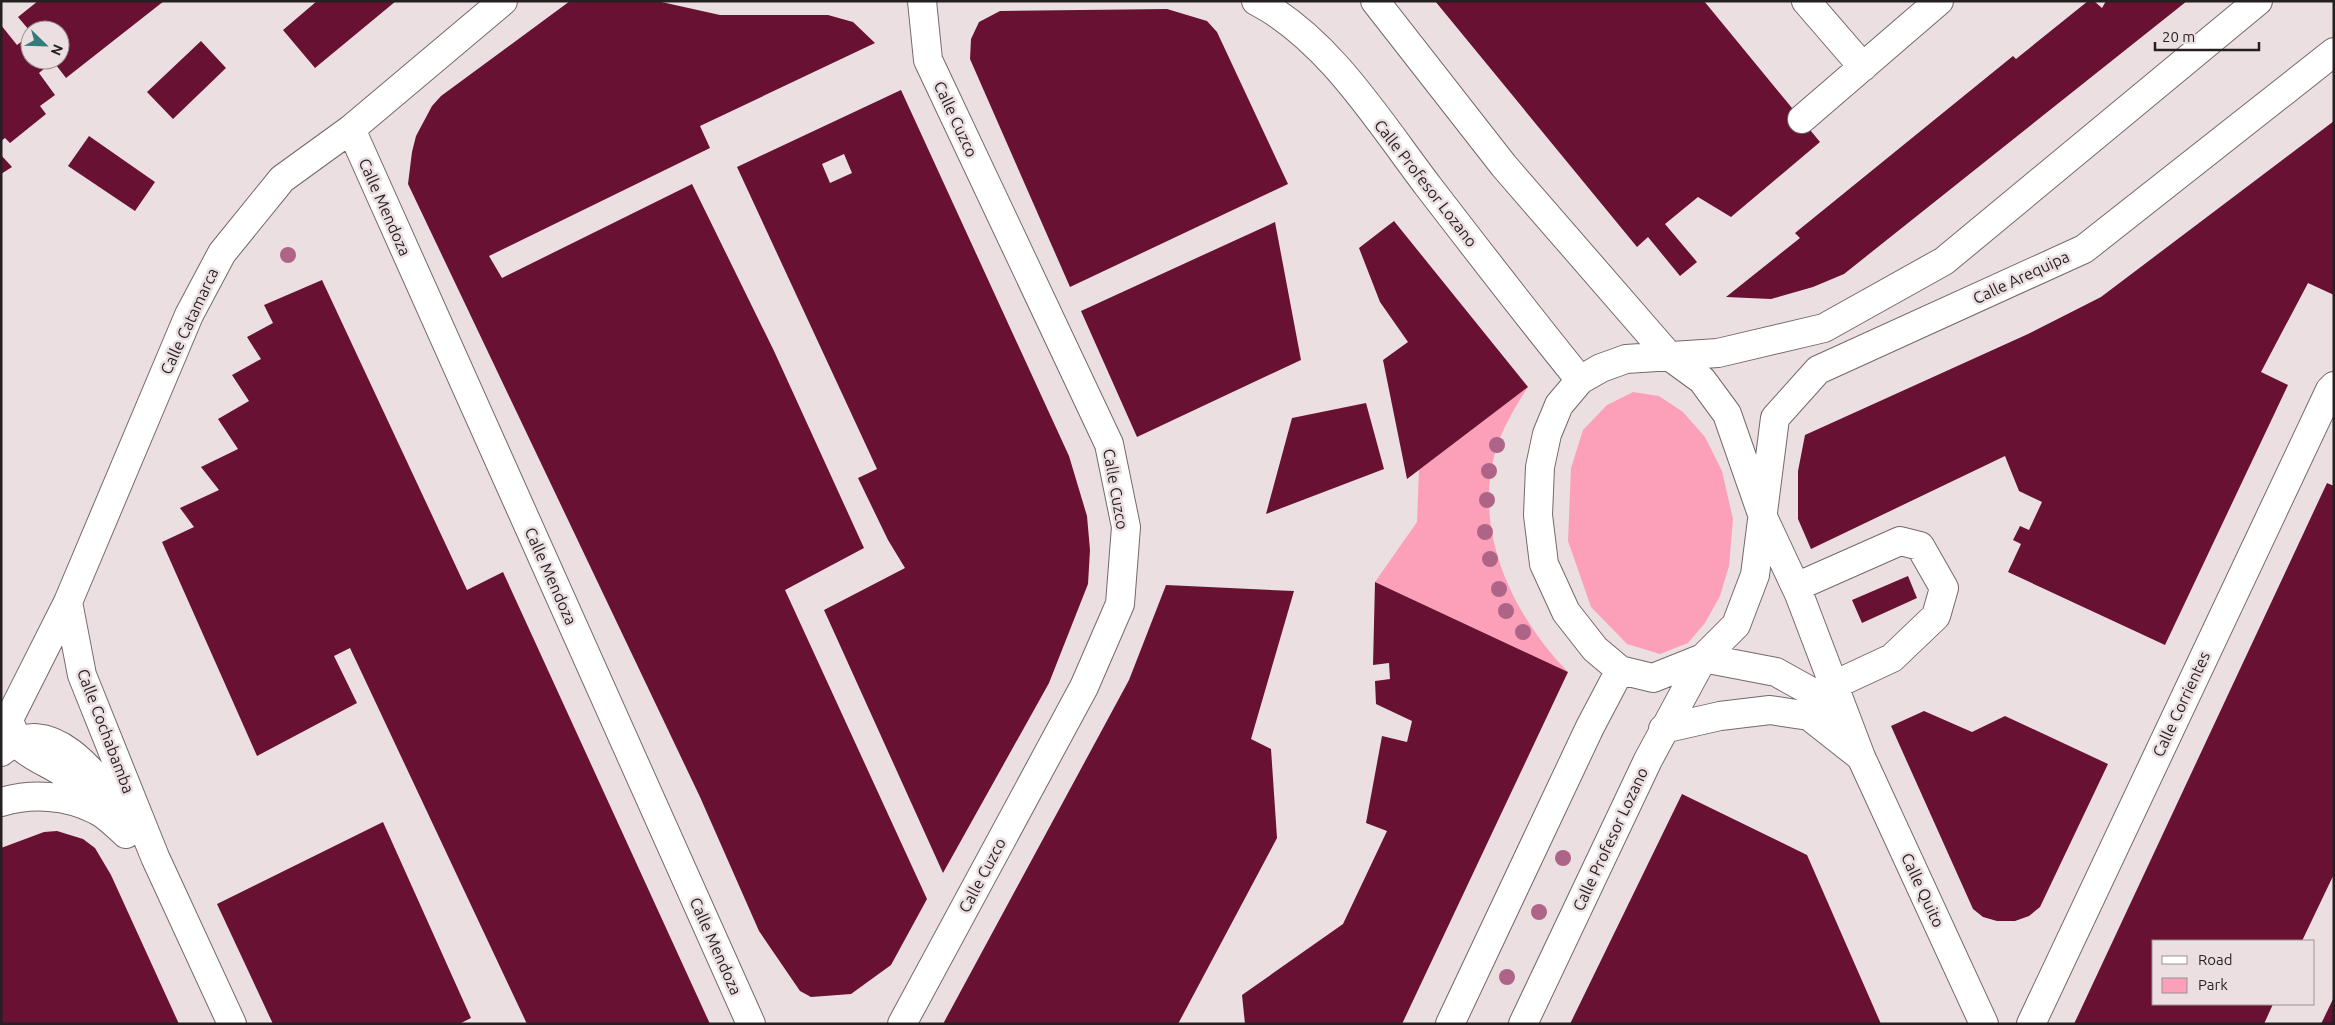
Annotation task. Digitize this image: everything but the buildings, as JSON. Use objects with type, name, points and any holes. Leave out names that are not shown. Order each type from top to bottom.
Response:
[{"type":"street","name":"Calle Catamarca","points":[[8,736],[68,602],[189,315],[222,253],[282,178],[350,129],[504,1]]},
{"type":"street","name":"Calle Cuzco","points":[[902,1024],[1084,687],[1120,604],[1126,527],[1109,444],[928,60],[922,1]]},
{"type":"street","name":"Calle Profesor Lozano","points":[[1256,1],[1275,11],[1327,55],[1580,380]]},
{"type":"street","points":[[1375,1],[1504,166],[1669,356]]},
{"type":"street","points":[[1806,1],[1863,66]]},
{"type":"street","points":[[1802,119],[1939,1]]},
{"type":"street","points":[[1703,658],[1653,678],[1620,670],[1595,649],[1566,612],[1544,564],[1538,514],[1540,466],[1545,442],[1559,405],[1580,380],[1601,368],[1626,359],[1718,352],[1824,328],[1944,261],[2258,1]]},
{"type":"street","name":"Calle Arequipa","points":[[1703,658],[1736,625],[1755,575],[1775,418],[1818,370],[2084,249],[2334,52]]},
{"type":"street","name":"Calle Mendoza","points":[[350,129],[751,1024]]},
{"type":"street","name":"Calle Quito","points":[[1669,356],[1702,380],[1727,414],[1763,517],[1796,587],[1862,757],[1984,1024]]},
{"type":"street","name":"Calle Corrientes","points":[[2030,1024],[2330,390],[2334,386]]},
{"type":"street","points":[[1796,587],[1900,541],[1920,546],[1944,588],[1936,616],[1892,658],[1834,685]]},
{"type":"street","name":"Calle Cochabamba","points":[[68,602],[82,674],[155,857],[232,1024]]},
{"type":"street","name":"Calle Profesor Lozano","points":[[1523,1024],[1663,729],[1703,658]]},
{"type":"street","name":"Calle Quito","points":[[1703,658],[1776,672],[1821,697],[1862,757]]},
{"type":"street","points":[[1450,1024],[1590,727],[1620,670]]},
{"type":"street","name":"Calle Quito","points":[[1663,729],[1720,716],[1770,710],[1809,716],[1862,757]]},
{"type":"street","name":"Calle Cochabamba","points":[[8,736],[38,738],[76,756],[97,776],[155,857]]},
{"type":"street","name":"Calle Cochabamba","points":[[8,736],[36,759],[62,772],[97,810],[155,857]]},
{"type":"street","name":"Calle Cochabamba","points":[[1,802],[34,797],[64,797],[97,810]]},
{"type":"green space","points":[[1528,387],[1505,426],[1499,440],[1491,472],[1489,503],[1492,534],[1500,565],[1513,594],[1547,648],[1568,672],[1375,582],[1417,522],[1419,469]]},
{"type":"green space","points":[[1633,392],[1659,396],[1683,412],[1705,437],[1722,471],[1733,519],[1729,566],[1720,596],[1705,623],[1688,643],[1660,654],[1627,644],[1591,607],[1568,541],[1571,468],[1583,430],[1607,405]]}]
